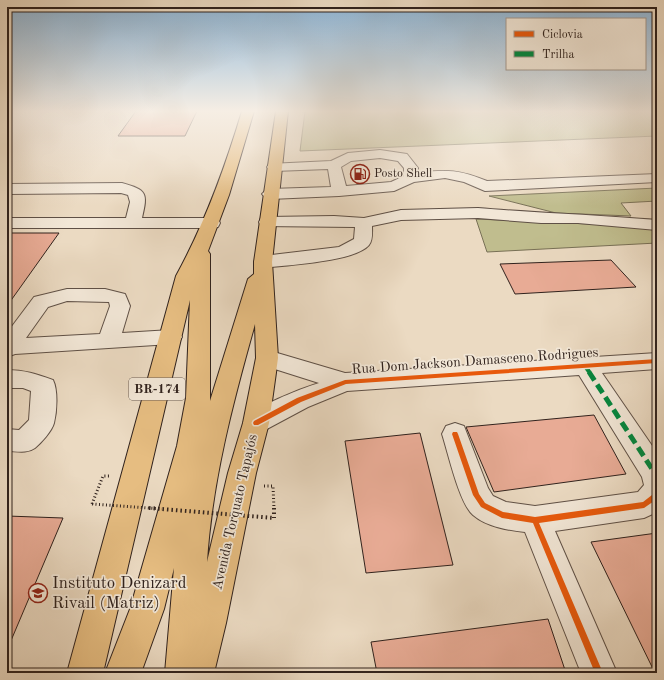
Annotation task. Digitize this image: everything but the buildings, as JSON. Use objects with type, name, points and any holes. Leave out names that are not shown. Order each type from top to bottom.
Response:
[{"type":"highway","name":"BR-174","points":[[85,673],[134,475],[186,276],[201,249],[212,222],[229,177],[239,143]]},
{"type":"highway","name":"Avenida Torquato Tapajós","points":[[196,673],[211,615],[242,473],[256,423],[267,358],[263,262],[270,194],[277,143]]},
{"type":"highway","points":[[123,673],[147,609],[190,446],[198,398],[201,249]]},
{"type":"highway","points":[[183,673],[191,558],[202,484],[228,382],[263,262]]},
{"type":"street","points":[[274,167],[334,165],[348,157],[380,154],[402,157],[411,173]]},
{"type":"street","points":[[334,165],[339,191]]},
{"type":"street","points":[[270,194],[339,191],[394,186],[411,173],[446,170],[490,181],[657,175]]},
{"type":"street","points":[[411,173],[445,174],[485,186],[657,178]]},
{"type":"street","points":[[7,189],[122,188],[135,192],[138,202],[134,223]]},
{"type":"street","points":[[267,222],[334,221],[364,223],[401,215],[478,213],[541,218],[578,218],[657,225]]},
{"type":"street","points":[[7,223],[212,222]]},
{"type":"street","points":[[263,262],[343,252],[362,242],[364,223]]},
{"type":"street","points":[[8,348],[42,302],[67,295],[105,295],[118,298],[120,306],[108,341]]},
{"type":"street","points":[[8,348],[171,337]]},
{"type":"street","name":"Rua Dom Jackson Damasceno Rodrigues","points":[[267,358],[345,382]]},
{"type":"street","name":"Rua Dom Jackson Damasceno Rodrigues","points":[[256,423],[300,400],[345,382],[657,361]]},
{"type":"street","points":[[585,366],[656,475],[657,482]]},
{"type":"street","points":[[7,379],[24,379],[44,386],[40,424],[25,441],[7,440]]},
{"type":"street","points":[[455,434],[476,495],[483,505],[502,515],[535,520],[644,505],[655,497],[657,488]]},
{"type":"street","points":[[535,520],[599,673]]},
{"type":"path","points":[[103,476],[92,504],[274,518],[273,486]]},
{"type":"shaded area","points":[[301,143],[497,143],[300,151]]},
{"type":"shaded area","points":[[657,188],[657,201],[621,203],[631,216],[556,213],[489,196]]},
{"type":"shaded area","points":[[476,219],[657,227],[657,243],[487,252]]},
{"type":"marked path","points":[[585,366],[656,475],[657,482]]},
{"type":"cycle path","points":[[256,423],[299,400],[345,382],[657,361]]},
{"type":"cycle path","points":[[455,434],[476,495],[483,505],[502,515],[535,520],[644,505],[655,497],[657,489]]},
{"type":"cycle path","points":[[535,520],[599,673]]},
{"type":"place","name":"Posto Shell","points":[[360,174]]},
{"type":"place","name":"Instituto Denizard Rivail (Matriz)","points":[[38,593]]}]
